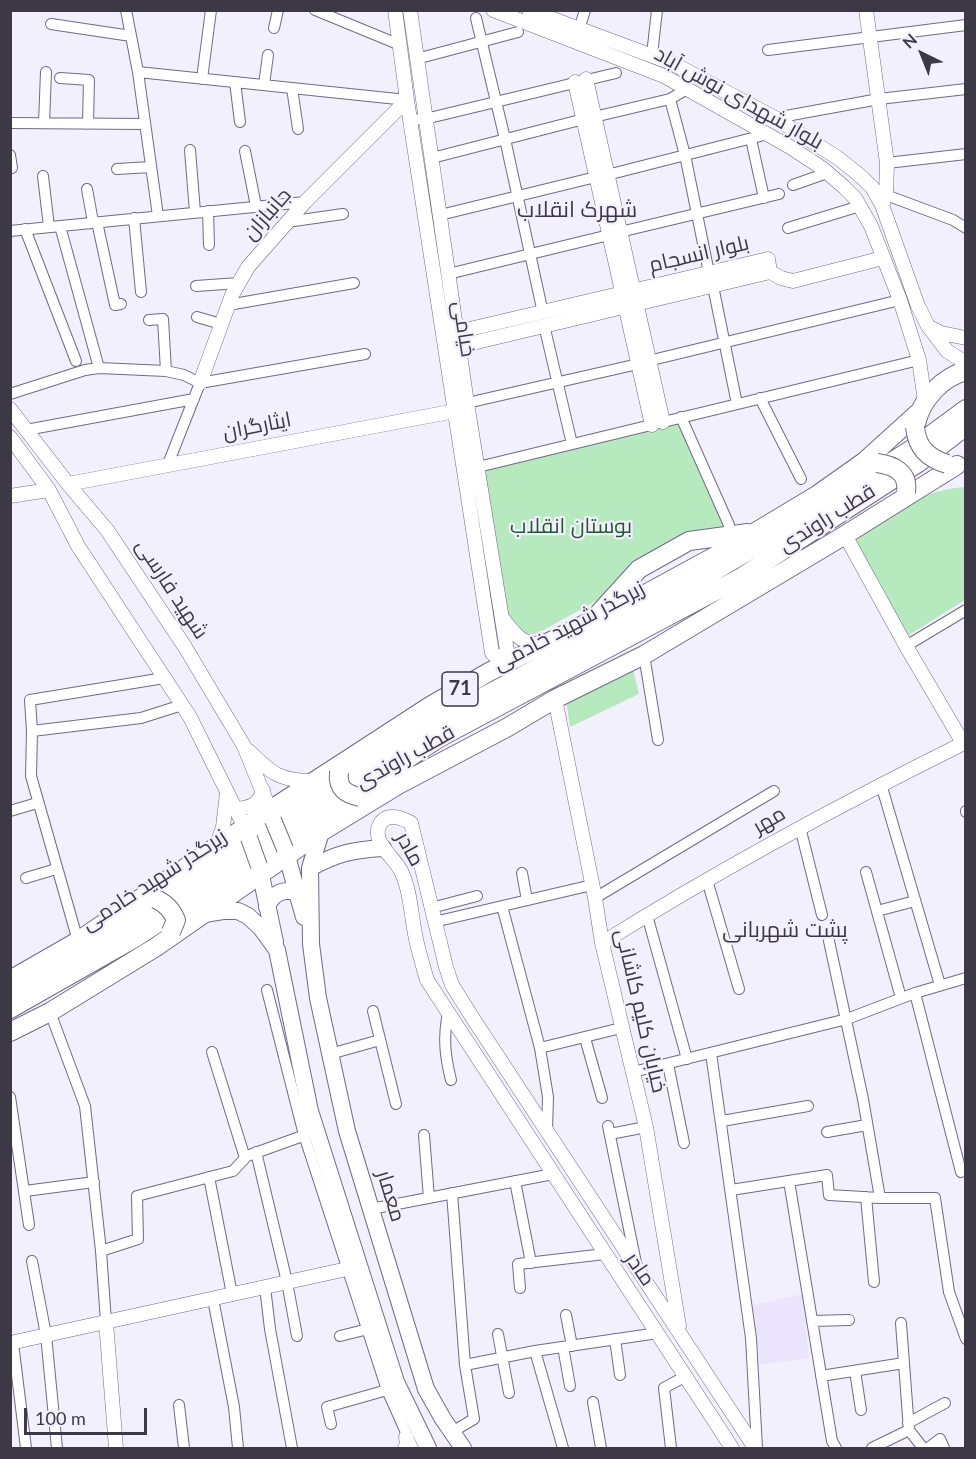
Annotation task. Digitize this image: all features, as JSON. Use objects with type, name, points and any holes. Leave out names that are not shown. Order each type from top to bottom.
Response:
[{"type":"highway","name":"71","points":[[920,414],[948,379],[966,371]]},
{"type":"highway","name":"زیرگذر شهید خادمی","points":[[10,995],[131,924],[431,724],[533,672],[718,569],[909,451],[966,409]]},
{"type":"highway","name":"قطب راوندی","points":[[10,980],[78,941],[216,847],[247,833],[314,781],[430,706],[489,672],[717,555],[871,462],[920,414]]},
{"type":"highway","points":[[920,414],[916,438],[926,453],[934,460],[956,464]]},
{"type":"highway","name":"زیرگذر شهید خادمی","points":[[10,1010],[135,938],[439,738],[740,578],[918,463],[966,426]]},
{"type":"highway","points":[[871,462],[898,469],[906,479],[905,495]]},
{"type":"highway","name":"قطب راوندی","points":[[10,1032],[50,1012],[156,947],[287,852],[429,767],[508,727],[555,699],[644,655],[844,536],[956,464]]},
{"type":"highway","points":[[592,621],[620,590],[723,531],[756,532]]},
{"type":"highway","points":[[489,672],[517,669],[685,581],[718,569]]},
{"type":"highway","points":[[467,748],[505,713],[714,606],[740,578]]},
{"type":"highway","points":[[352,756],[339,772],[338,780],[341,788],[349,795],[360,797],[411,767],[429,767]]},
{"type":"highway","points":[[78,941],[97,935],[141,906],[156,900],[165,903],[176,920],[171,932],[156,947]]},
{"type":"main road","name":"معمار","points":[[272,815],[287,852],[311,944]]},
{"type":"main road","name":"معمار","points":[[321,832],[310,868],[311,944],[318,999],[347,1131],[426,1389],[463,1449]]},
{"type":"main road","points":[[247,833],[260,870],[298,1045],[310,1112],[310,1133],[372,1328],[428,1449]]},
{"type":"main road","points":[[310,868],[333,856],[354,850],[383,848]]},
{"type":"main road","points":[[267,907],[271,898],[279,892],[298,893]]},
{"type":"main road","points":[[203,914],[238,911],[248,916],[261,928],[278,950]]},
{"type":"main road","points":[[298,1045],[330,1052]]},
{"type":"main road","points":[[302,1069],[308,1062],[330,1052]]},
{"type":"street","points":[[126,10],[138,72],[158,216]]},
{"type":"street","points":[[202,79],[211,10]]},
{"type":"street","points":[[274,28],[278,10]]},
{"type":"street","points":[[315,10],[400,45]]},
{"type":"street","name":"خیامی","points":[[395,10],[492,653],[502,658],[507,650],[467,404],[464,338],[448,274],[410,10]]},
{"type":"street","name":"بلوار شهدای نوش آباد","points":[[493,10],[664,76],[768,134],[844,187],[860,206],[871,226],[900,300],[919,360],[920,414]]},
{"type":"street","name":"بلوار شهدای نوش آباد","points":[[529,10],[652,55],[694,75],[775,118],[838,158],[858,174],[884,200],[918,306],[928,326],[947,351],[966,363]]},
{"type":"street","points":[[579,30],[585,10]]},
{"type":"street","points":[[652,55],[657,10]]},
{"type":"street","points":[[866,10],[887,163],[884,200],[953,219],[966,219]]},
{"type":"street","points":[[476,18],[572,444]]},
{"type":"street","points":[[51,24],[131,36]]},
{"type":"street","points":[[768,50],[966,25]]},
{"type":"street","points":[[416,59],[518,32]]},
{"type":"street","points":[[264,85],[268,55]]},
{"type":"street","points":[[44,123],[46,72]]},
{"type":"street","points":[[138,72],[407,100]]},
{"type":"street","points":[[410,120],[616,73]]},
{"type":"street","points":[[432,158],[670,99],[687,89],[694,75]]},
{"type":"street","points":[[60,78],[89,80],[88,124]]},
{"type":"street","points":[[580,81],[657,423]]},
{"type":"street","points":[[235,82],[240,122]]},
{"type":"street","points":[[292,88],[297,129]]},
{"type":"street","points":[[775,118],[879,99],[966,90]]},
{"type":"street","points":[[670,99],[685,155],[737,404]]},
{"type":"street","name":"جانبازان","points":[[200,383],[228,305],[248,267],[305,202],[407,100]]},
{"type":"street","points":[[10,123],[145,124]]},
{"type":"street","points":[[440,215],[768,134]]},
{"type":"street","points":[[751,139],[764,198]]},
{"type":"street","points":[[190,150],[195,212]]},
{"type":"street","points":[[245,151],[256,206]]},
{"type":"street","points":[[887,163],[966,154]]},
{"type":"street","points":[[10,155],[12,168]]},
{"type":"street","points":[[117,169],[151,166]]},
{"type":"street","points":[[793,185],[827,173]]},
{"type":"street","points":[[43,176],[54,226],[99,368]]},
{"type":"street","points":[[88,189],[118,305]]},
{"type":"street","points":[[448,274],[779,194]]},
{"type":"street","points":[[10,231],[305,202]]},
{"type":"street","points":[[788,228],[860,206]]},
{"type":"street","points":[[208,211],[209,245]]},
{"type":"street","points":[[287,222],[343,214]]},
{"type":"street","points":[[134,218],[141,292]]},
{"type":"street","points":[[953,219],[966,228]]},
{"type":"street","points":[[25,229],[76,361]]},
{"type":"street","name":"بلوار انسجام","points":[[464,338],[711,279],[770,272],[793,281],[883,258]]},
{"type":"street","points":[[196,286],[239,283]]},
{"type":"street","points":[[228,305],[354,283]]},
{"type":"street","points":[[467,404],[900,300]]},
{"type":"street","points":[[197,317],[221,324]]},
{"type":"street","points":[[149,320],[163,319],[166,371]]},
{"type":"street","points":[[928,326],[941,333],[966,338]]},
{"type":"street","points":[[10,394],[85,370],[99,368],[166,371],[184,375],[200,383],[366,354]]},
{"type":"street","points":[[477,467],[919,360]]},
{"type":"street","points":[[168,464],[200,383]]},
{"type":"street","points":[[760,398],[801,479]]},
{"type":"street","points":[[26,430],[194,399]]},
{"type":"street","name":"شهید فارسی","points":[[10,409],[107,530],[185,647],[244,746],[272,815]]},
{"type":"street","name":"ایثارگران","points":[[68,484],[455,411]]},
{"type":"street","points":[[681,417],[723,531]]},
{"type":"street","points":[[10,437],[49,490],[78,546],[182,705],[228,791],[247,833]]},
{"type":"street","points":[[10,495],[49,490]]},
{"type":"street","points":[[844,536],[965,744]]},
{"type":"street","points":[[906,646],[966,610]]},
{"type":"street","points":[[502,619],[522,640],[531,644],[544,645]]},
{"type":"street","points":[[644,655],[658,740]]},
{"type":"street","points":[[78,941],[31,776],[30,700],[164,678]]},
{"type":"street","name":"خیابان کلیم کاشانی","points":[[555,699],[602,943],[646,1127],[680,1334]]},
{"type":"street","points":[[32,731],[141,718],[182,705]]},
{"type":"street","name":"مهر","points":[[602,943],[800,827],[881,784],[965,744]]},
{"type":"street","points":[[244,746],[278,776],[296,781],[314,781]]},
{"type":"street","points":[[881,784],[940,985]]},
{"type":"street","points":[[236,809],[254,805],[261,797],[263,790]]},
{"type":"street","points":[[216,847],[223,827],[228,791]]},
{"type":"street","points":[[433,915],[593,891],[774,791]]},
{"type":"street","points":[[10,811],[37,803]]},
{"type":"street","name":"مادر","points":[[732,1449],[427,980],[416,938],[408,892],[395,861],[383,848],[378,836],[379,826],[385,818],[393,816],[411,823],[452,984],[756,1449]]},
{"type":"street","points":[[800,827],[822,915]]},
{"type":"street","points":[[26,878],[56,869]]},
{"type":"street","points":[[867,872],[901,998]]},
{"type":"street","points":[[522,873],[527,900]]},
{"type":"street","points":[[707,880],[739,989]]},
{"type":"street","points":[[408,892],[427,888]]},
{"type":"street","points":[[433,915],[477,896]]},
{"type":"street","points":[[877,911],[915,901]]},
{"type":"street","points":[[502,906],[540,1048],[548,1097],[547,1130]]},
{"type":"street","points":[[648,915],[687,1059]]},
{"type":"street","points":[[829,941],[847,1019],[880,1198]]},
{"type":"street","points":[[633,1072],[847,1019],[915,993],[966,978]]},
{"type":"street","points":[[267,990],[310,1133],[346,1269],[372,1328],[387,1390],[408,1445]]},
{"type":"street","points":[[915,993],[962,1172]]},
{"type":"street","points":[[373,1011],[396,1104]]},
{"type":"street","points":[[50,1012],[85,1106],[101,1251],[116,1449]]},
{"type":"street","points":[[447,1013],[443,1034],[451,1080]]},
{"type":"street","points":[[540,1048],[621,1028]]},
{"type":"street","points":[[585,1038],[602,1098]]},
{"type":"street","points":[[330,1052],[381,1040]]},
{"type":"street","points":[[212,1052],[245,1158]]},
{"type":"street","points":[[711,1053],[751,1338],[756,1449]]},
{"type":"street","points":[[668,1064],[684,1143]]},
{"type":"street","points":[[10,1097],[29,1225]]},
{"type":"street","points":[[722,1121],[808,1106]]},
{"type":"street","points":[[828,1132],[867,1125]]},
{"type":"street","points":[[618,1275],[619,1263],[623,1260],[635,1264],[609,1130],[646,1127]]},
{"type":"street","points":[[101,1251],[138,1239],[137,1196],[233,1171],[245,1158],[256,1152],[310,1133]]},
{"type":"street","points":[[424,1135],[429,1198]]},
{"type":"street","points":[[256,1152],[287,1282],[297,1336]]},
{"type":"street","points":[[371,1209],[553,1174]]},
{"type":"street","points":[[731,1190],[827,1175],[829,1195],[935,1198],[949,1292],[966,1339]]},
{"type":"street","points":[[209,1177],[232,1294]]},
{"type":"street","points":[[515,1181],[531,1263]]},
{"type":"street","points":[[789,1181],[832,1441],[836,1449]]},
{"type":"street","points":[[25,1191],[94,1182]]},
{"type":"street","points":[[452,1193],[465,1365],[474,1419],[452,1432]]},
{"type":"street","points":[[866,1197],[874,1282]]},
{"type":"street","points":[[520,1288],[518,1264],[609,1255],[618,1250],[620,1241]]},
{"type":"street","points":[[32,1261],[46,1335],[57,1449]]},
{"type":"street","points":[[26,1449],[12,1343],[346,1269]]},
{"type":"street","points":[[265,1287],[270,1329],[292,1449]]},
{"type":"street","points":[[213,1299],[234,1407],[238,1449]]},
{"type":"street","points":[[566,1315],[570,1386]]},
{"type":"street","points":[[812,1321],[849,1320]]},
{"type":"street","points":[[902,1323],[909,1426],[922,1449]]},
{"type":"street","points":[[340,1336],[372,1328]]},
{"type":"street","points":[[465,1365],[535,1351],[658,1333]]},
{"type":"street","points":[[498,1334],[509,1393]]},
{"type":"street","points":[[615,1339],[620,1376]]},
{"type":"street","points":[[535,1351],[562,1449]]},
{"type":"street","points":[[821,1376],[904,1363]]},
{"type":"street","points":[[855,1371],[861,1410]]},
{"type":"street","points":[[671,1449],[664,1388],[686,1376]]},
{"type":"street","points":[[331,1424],[327,1407],[387,1390]]},
{"type":"street","points":[[594,1402],[601,1449]]},
{"type":"street","points":[[872,1449],[945,1403]]},
{"type":"street","points":[[179,1406],[184,1449]]},
{"type":"street","points":[[928,1449],[940,1439],[944,1449]]},
{"type":"shaded area","points":[[803,1294],[809,1358],[760,1365],[753,1305]]},
{"type":"green space","name":"بوستان انقلاب","points":[[686,420],[730,528],[536,634],[519,633],[507,615],[478,467]]},
{"type":"green space","points":[[965,487],[965,600],[904,638],[851,536],[906,504],[935,493]]},
{"type":"green space","points":[[633,670],[639,694],[570,727],[566,699]]},
{"type":"district","name":"شهرک انقلاب","points":[[577,210]]},
{"type":"district","name":"پشت شهربانی","points":[[785,930]]}]
